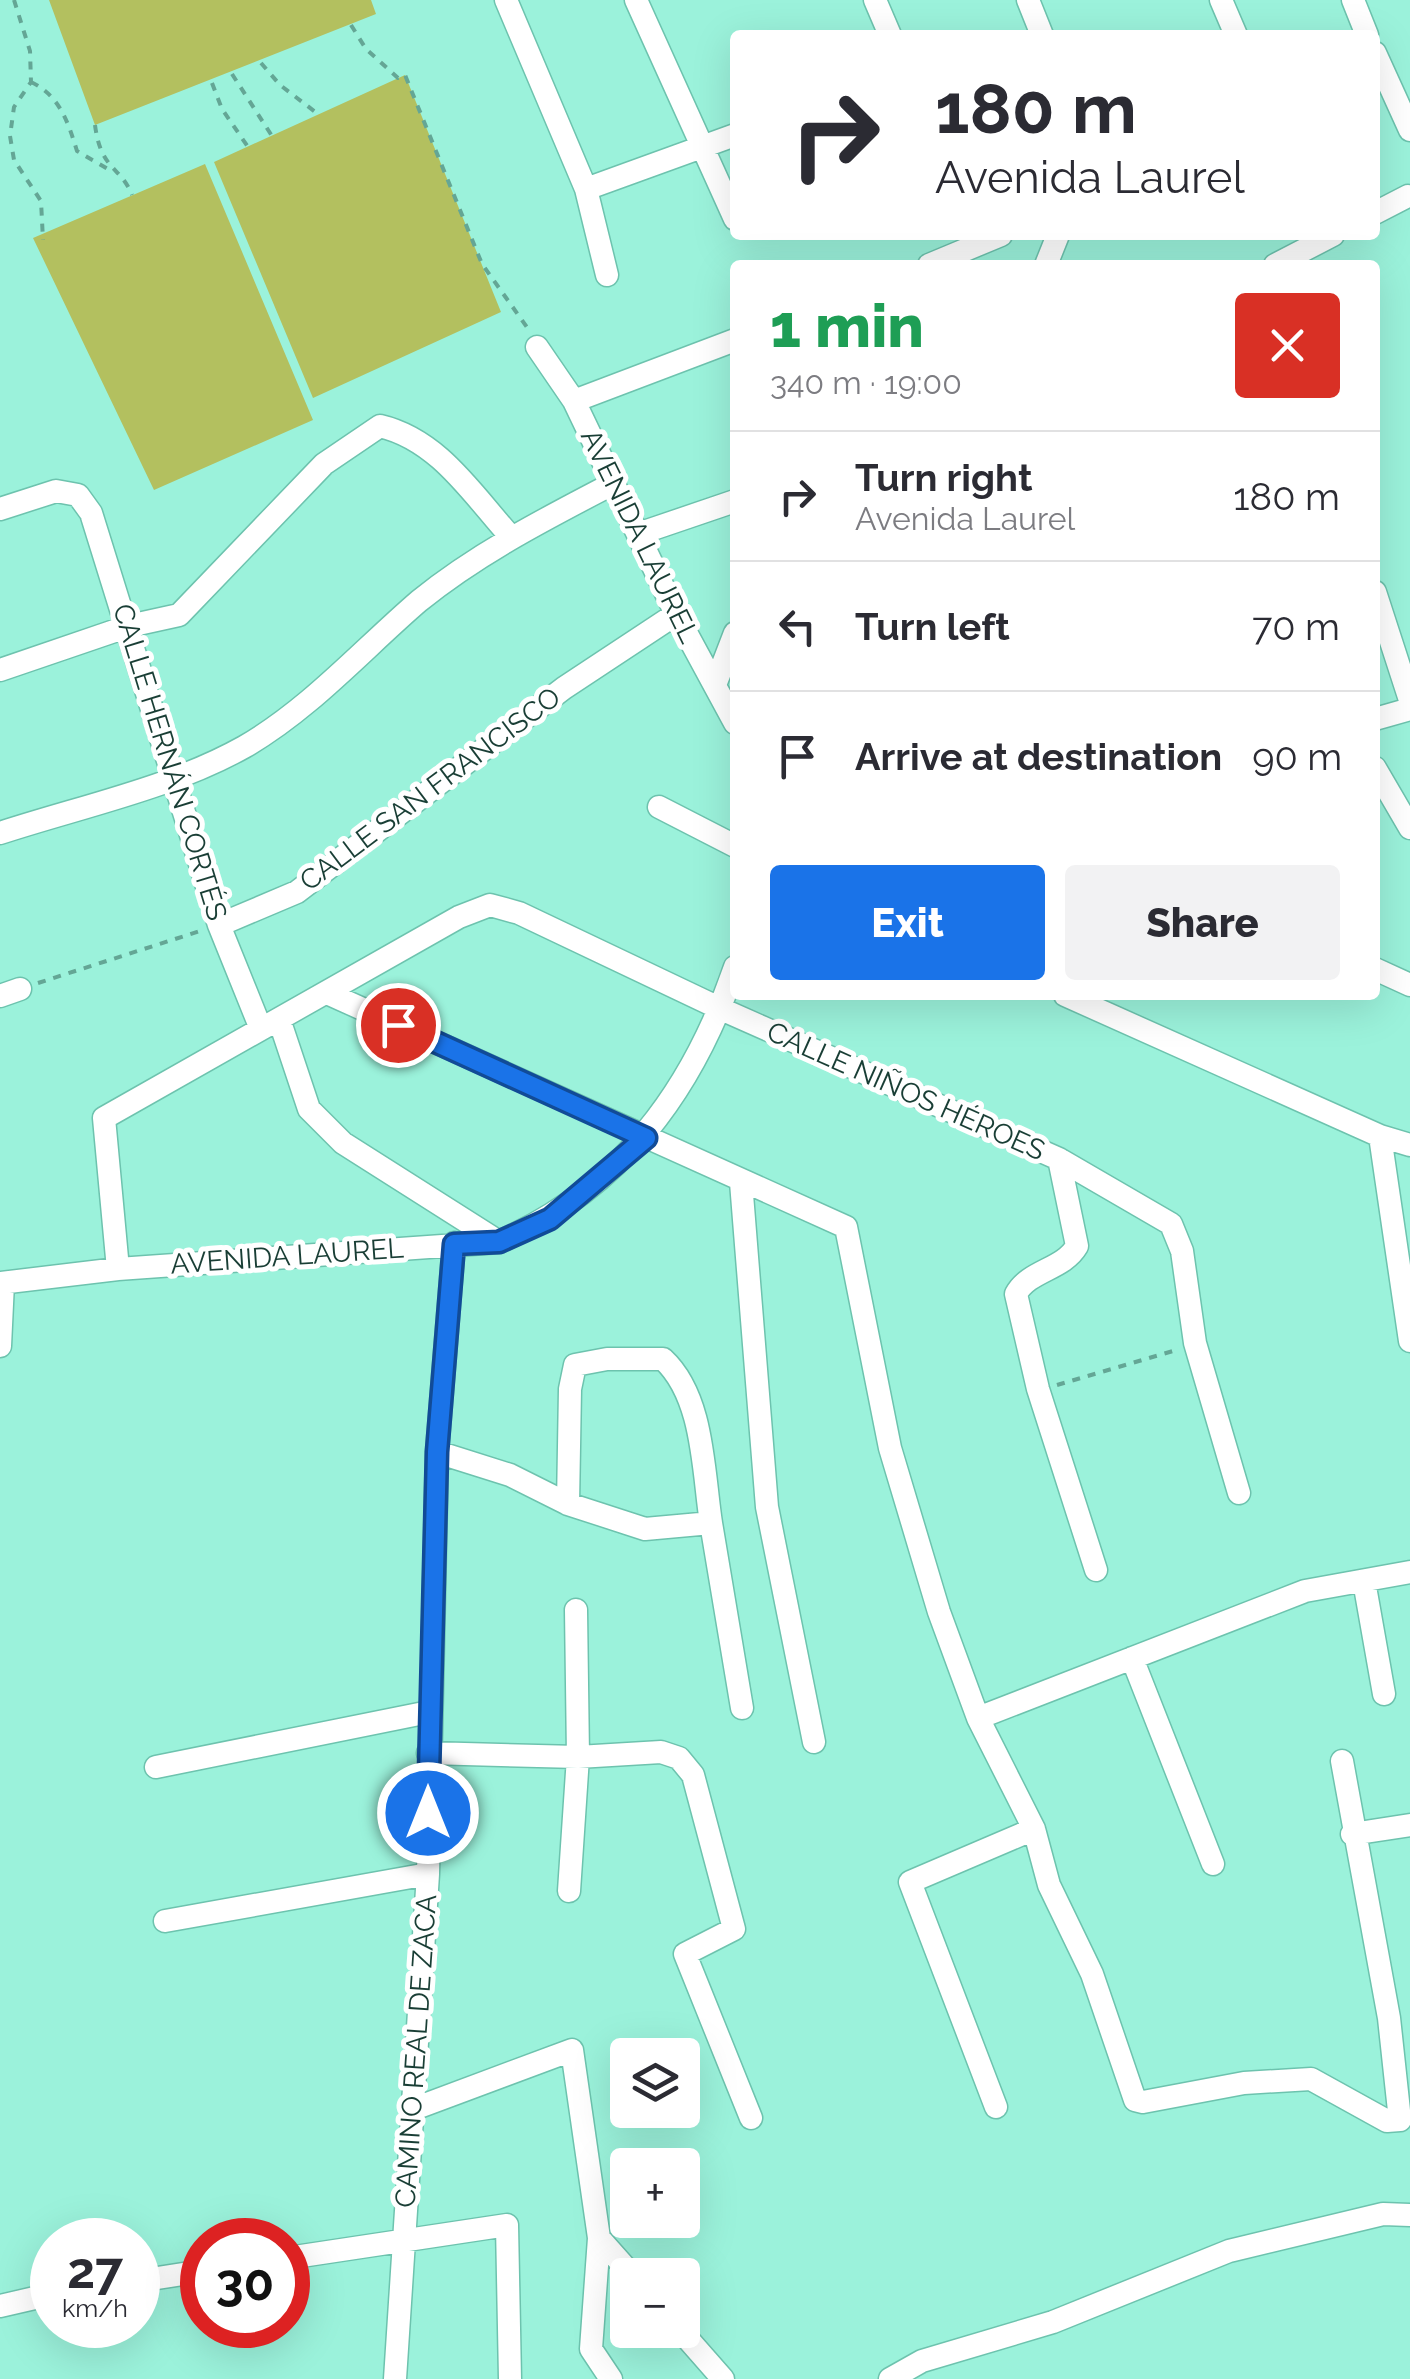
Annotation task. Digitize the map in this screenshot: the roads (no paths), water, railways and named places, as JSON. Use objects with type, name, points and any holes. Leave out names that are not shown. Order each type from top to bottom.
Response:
[{"type":"street","points":[[506,0],[586,189],[607,276]]},
{"type":"street","points":[[636,0],[730,207]]},
{"type":"street","points":[[875,0],[888,30]]},
{"type":"street","points":[[1028,0],[1040,30]]},
{"type":"street","points":[[1221,0],[1234,30]]},
{"type":"street","points":[[1353,0],[1365,30]]},
{"type":"street","points":[[1380,63],[1410,130]]},
{"type":"street","points":[[586,189],[730,137]]},
{"type":"street","points":[[1380,211],[1409,197]]},
{"type":"street","points":[[940,260],[982,240]]},
{"type":"street","points":[[1285,260],[1323,240]]},
{"type":"street","points":[[574,402],[730,342]]},
{"type":"street","name":"AVENIDA LAUREL","points":[[537,347],[574,402],[676,614],[730,714]]},
{"type":"street","points":[[0,670],[129,626],[178,614],[324,464],[380,426],[409,433],[432,449],[511,538]]},
{"type":"street","points":[[0,832],[174,776],[244,747],[322,690],[422,600],[511,538],[614,483]]},
{"type":"street","name":"CALLE HERNÁN CORTÉS","points":[[0,509],[56,491],[78,496],[92,512],[218,924],[309,1108],[344,1143],[499,1242]]},
{"type":"street","points":[[638,534],[730,503]]},
{"type":"street","points":[[1380,607],[1410,700]]},
{"type":"street","name":"CALLE SAN FRANCISCO","points":[[218,924],[296,892],[564,688],[676,614]]},
{"type":"street","points":[[715,685],[730,646]]},
{"type":"street","points":[[1380,718],[1410,709]]},
{"type":"street","points":[[1380,777],[1410,828]]},
{"type":"street","points":[[659,807],[730,843]]},
{"type":"street","name":"CALLE NIÑOS HÉROES","points":[[118,1269],[104,1118],[459,917],[490,906],[519,914],[720,1009],[1058,1158],[1172,1224],[1182,1251],[1195,1343],[1239,1493]]},
{"type":"street","points":[[1380,971],[1410,985]]},
{"type":"street","name":"AVENIDA LAUREL","points":[[2,1283],[118,1269],[499,1242],[550,1219],[646,1138],[720,1009],[730,981]]},
{"type":"street","points":[[327,992],[846,1227],[890,1448],[939,1612],[978,1718],[1034,1830],[1049,1885],[1092,1974],[1135,2100],[1143,2102],[1244,2082],[1310,2079],[1395,2123],[1400,2112],[1389,2018],[1352,1834],[1342,1761]]},
{"type":"street","points":[[1076,1000],[1380,1136],[1410,1145]]},
{"type":"street","points":[[1380,1136],[1410,1341]]},
{"type":"street","points":[[1058,1158],[1077,1246],[1070,1258],[1022,1283],[1016,1294],[1038,1390],[1096,1570]]},
{"type":"street","points":[[741,1182],[767,1507],[814,1742]]},
{"type":"street","name":"CAMINO REAL DE ZACA","points":[[396,2379],[428,1874],[437,1452],[454,1244]]},
{"type":"street","points":[[0,1346],[2,1283]]},
{"type":"street","points":[[568,1504],[574,1366],[606,1360],[663,1359],[680,1374],[692,1406],[742,1708]]},
{"type":"street","points":[[437,1452],[510,1475],[568,1504],[646,1529],[711,1524]]},
{"type":"street","points":[[978,1718],[1306,1591],[1410,1572]]},
{"type":"street","points":[[1364,1581],[1384,1694]]},
{"type":"street","points":[[568,1891],[578,1757],[576,1610]]},
{"type":"street","points":[[1132,1658],[1213,1864]]},
{"type":"street","points":[[156,1766],[429,1712]]},
{"type":"street","points":[[428,1752],[578,1757],[661,1752],[679,1758],[693,1775],[734,1929],[685,1954],[751,2118]]},
{"type":"street","points":[[1352,1834],[1410,1825]]},
{"type":"street","points":[[996,2107],[910,1882],[1034,1830]]},
{"type":"street","points":[[165,1921],[428,1874]]},
{"type":"street","points":[[411,2110],[572,2050],[599,2238],[591,2349],[611,2379]]},
{"type":"street","points":[[890,2379],[922,2361],[1053,2322],[1229,2251],[1383,2214],[1410,2215]]},
{"type":"street","points":[[310,2255],[506,2225],[510,2379]]},
{"type":"street","points":[[599,2238],[617,2258]]},
{"type":"street","points":[[0,2306],[30,2299]]},
{"type":"street","points":[[696,2348],[723,2379]]}]
